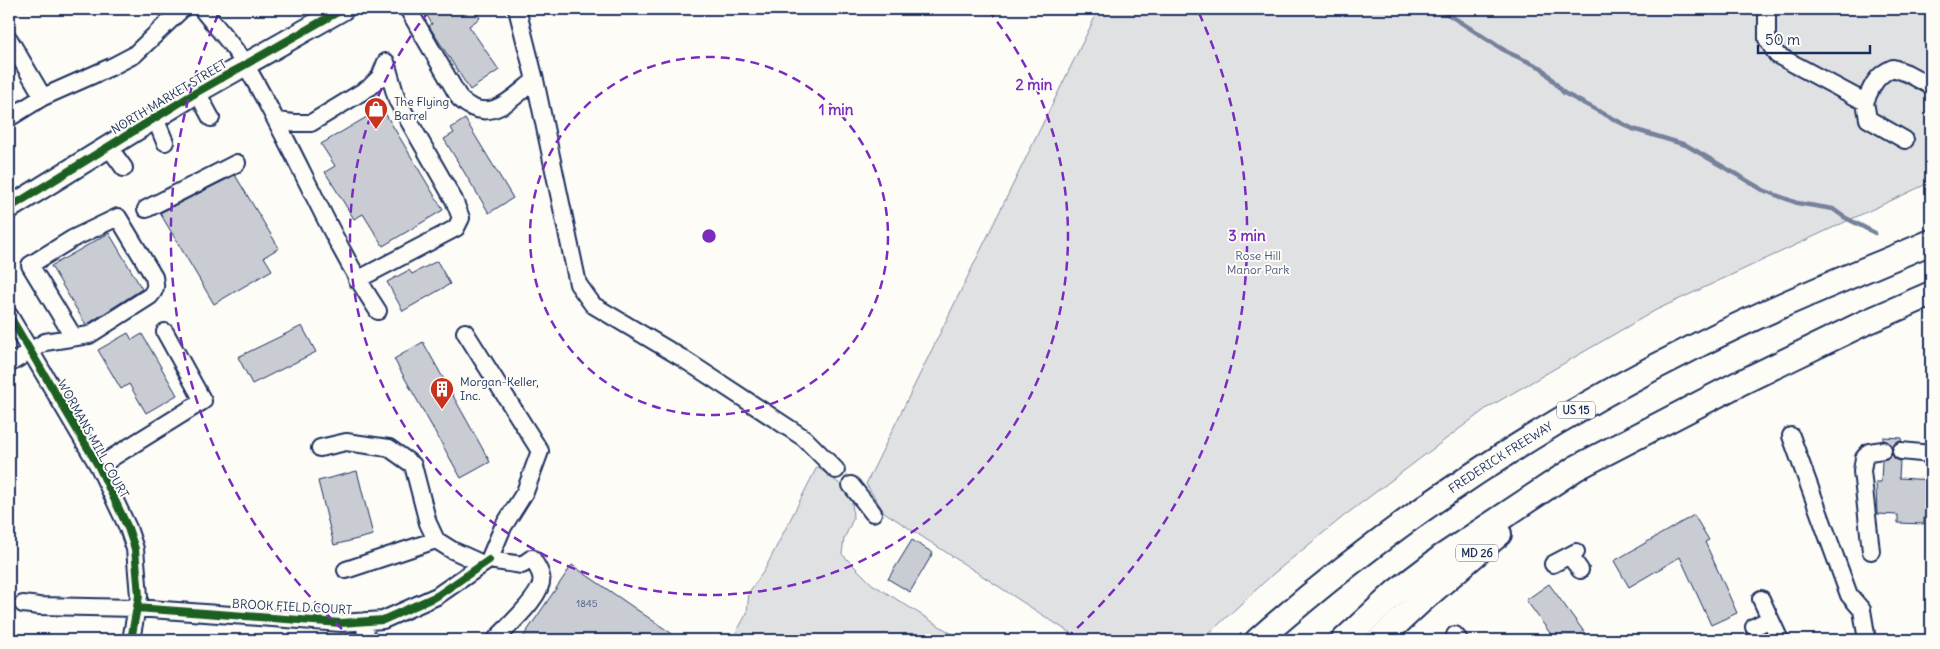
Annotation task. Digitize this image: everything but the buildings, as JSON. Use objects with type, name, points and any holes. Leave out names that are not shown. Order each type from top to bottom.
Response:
[{"type":"highway","name":"FREDERICK FREEWAY","points":[[1258,640],[1361,556],[1432,504],[1505,454],[1563,418],[1643,373],[1725,332],[1931,242]]},
{"type":"highway","points":[[1344,640],[1396,592],[1442,557],[1576,468],[1746,380],[1862,324],[1931,294]]},
{"type":"highway","name":"MD 26","points":[[1379,640],[1420,602],[1576,468]]},
{"type":"main road","name":"NORTH MARKET STREET","points":[[9,208],[196,92],[343,9]]},
{"type":"street","points":[[9,118],[43,97],[134,55],[182,9]]},
{"type":"street","points":[[202,9],[245,64],[277,121],[357,280],[378,311]]},
{"type":"street","points":[[408,9],[460,99],[474,109],[490,111],[500,106],[535,80]]},
{"type":"street","points":[[518,9],[578,284],[593,305],[682,358],[804,438],[836,470]]},
{"type":"street","points":[[1768,9],[1767,39],[1777,55],[1865,102]]},
{"type":"street","points":[[9,39],[43,97]]},
{"type":"street","points":[[277,121],[311,123],[370,87],[380,77],[386,62],[397,100],[454,200],[461,218],[456,228],[357,280]]},
{"type":"street","points":[[1905,140],[1868,119],[1865,102],[1874,81],[1884,72],[1893,68],[1931,86]]},
{"type":"street","points":[[196,92],[211,118]]},
{"type":"street","points":[[155,118],[165,142]]},
{"type":"street","points":[[108,146],[124,168]]},
{"type":"street","points":[[146,209],[237,163]]},
{"type":"street","points":[[9,364],[45,342],[73,336],[89,335],[150,296],[155,290],[154,277],[118,217],[72,239],[30,265],[73,336]]},
{"type":"street","name":"WORMANS MILL COURT","points":[[9,315],[99,467],[128,528],[134,549],[139,596],[131,640]]},
{"type":"street","points":[[99,467],[204,401],[165,332]]},
{"type":"street","points":[[465,332],[540,452],[525,492],[503,527],[486,562]]},
{"type":"street","points":[[1790,436],[1849,596],[1862,610],[1867,640]]},
{"type":"street","points":[[320,448],[346,442],[389,448],[413,465],[428,523],[436,540],[452,550],[486,562],[522,565],[532,558],[542,576],[540,587],[530,602],[497,638]]},
{"type":"street","points":[[1871,551],[1862,471],[1864,458],[1869,452],[1882,450]]},
{"type":"street","points":[[1901,451],[1931,454]]},
{"type":"street","points":[[851,485],[873,513]]},
{"type":"street","points":[[346,570],[436,540]]},
{"type":"street","points":[[1553,564],[1573,554],[1580,570]]},
{"type":"street","name":"BROOK FIELD COURT","points":[[23,604],[137,608],[341,623],[383,620],[437,596],[486,562]]},
{"type":"street","points":[[1762,599],[1780,640]]},
{"type":"street","points":[[1754,627],[1770,619]]},
{"type":"street","points":[[365,621],[366,640]]},
{"type":"green space","name":"Rose Hill Manor Park","points":[[1099,9],[1931,9],[1931,182],[1656,310],[1487,408],[1344,516],[1273,574],[1202,640],[1081,640],[884,512],[866,484]]},
{"type":"green space","points":[[817,467],[840,484],[852,498],[853,519],[844,539],[842,554],[872,584],[962,640],[732,640],[747,613],[749,592],[764,571]]},
{"type":"waterway","points":[[1440,9],[1507,52],[1542,68],[1564,93],[1633,129],[1686,145],[1763,190],[1797,203],[1833,209],[1875,233]]},
{"type":"cycle path","points":[[9,208],[197,92],[343,9]]},
{"type":"cycle path","points":[[9,315],[99,467],[128,528],[135,549],[139,596],[131,640]]},
{"type":"cycle path","points":[[137,608],[341,623],[383,620],[437,596],[489,560]]},
{"type":"place","name":"The Flying Barrel","points":[[376,130]]},
{"type":"place","name":"Morgan-Keller, Inc.","points":[[442,410]]}]
